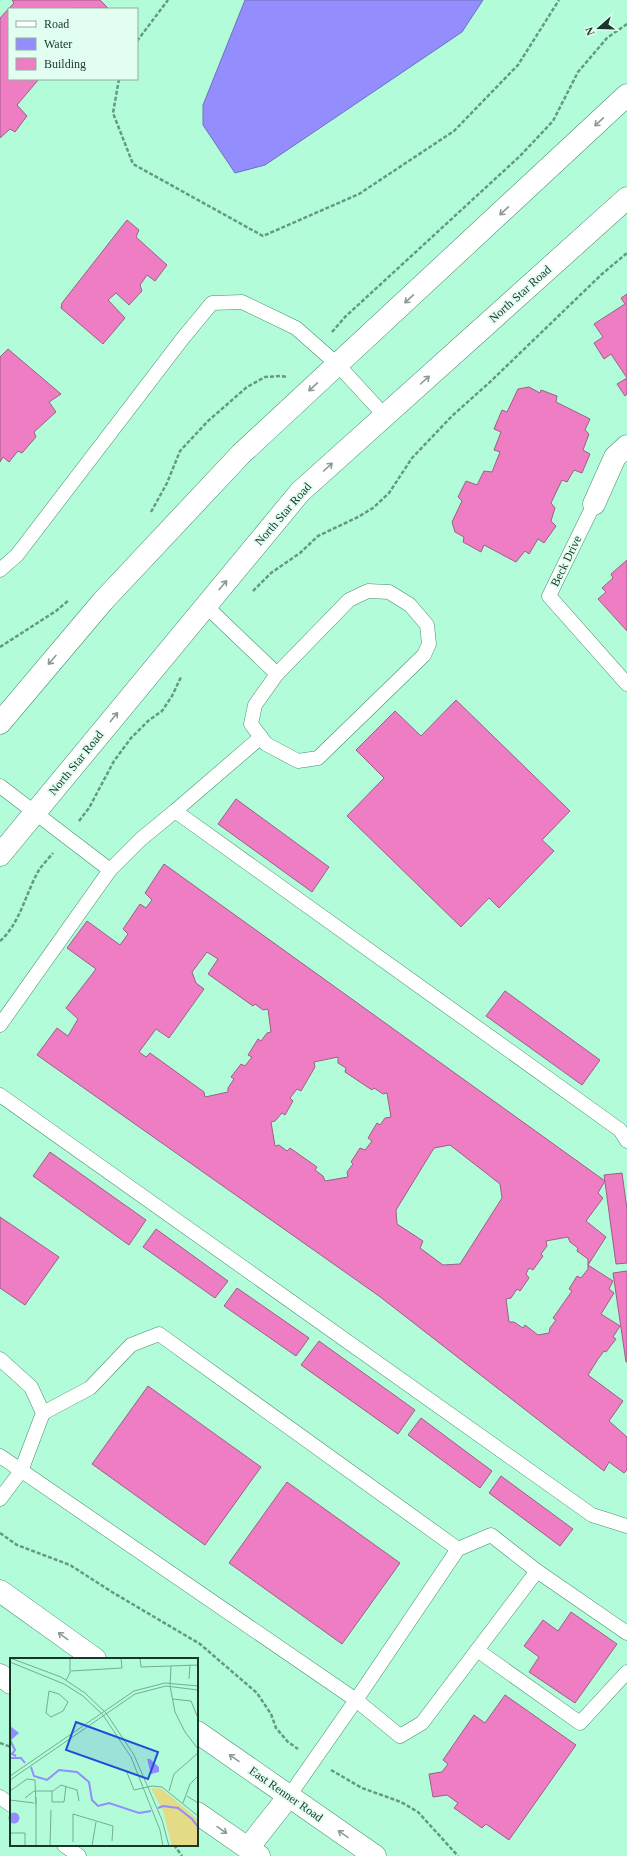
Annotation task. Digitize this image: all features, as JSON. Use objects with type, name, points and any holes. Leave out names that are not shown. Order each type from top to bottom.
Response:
[{"type":"main road","points":[[0,723],[104,601],[236,460],[627,95]]},
{"type":"main road","name":"North Star Road","points":[[0,855],[300,492],[627,198]]},
{"type":"main road","name":"Beck Drive","points":[[594,504],[615,457],[627,446]]},
{"type":"main road","points":[[0,1591],[93,1658]]},
{"type":"main road","points":[[0,1675],[10,1682]]},
{"type":"main road","name":"East Renner Road","points":[[198,1733],[376,1856]]},
{"type":"main road","points":[[198,1813],[250,1853],[289,1796]]},
{"type":"lane","points":[[0,570],[17,555],[183,338],[212,303],[242,302],[296,328],[338,364],[385,416]]},
{"type":"lane","name":"Beck Drive","points":[[594,504],[549,596],[627,684]]},
{"type":"lane","points":[[368,591],[389,592],[410,605],[427,625],[429,644],[424,655],[318,758],[298,761],[266,744],[251,724],[256,704],[277,674],[349,600],[368,591]]},
{"type":"lane","points":[[206,606],[277,674]]},
{"type":"lane","points":[[0,1025],[110,870],[141,839],[175,812],[261,737]]},
{"type":"lane","points":[[0,786],[110,870]]},
{"type":"lane","points":[[175,812],[620,1130],[627,1141]]},
{"type":"lane","points":[[0,1095],[592,1516],[627,1526]]},
{"type":"lane","points":[[0,1499],[22,1471],[43,1413],[90,1388],[131,1345],[159,1334],[458,1549]]},
{"type":"lane","points":[[0,1359],[31,1387],[43,1413]]},
{"type":"lane","points":[[0,1456],[356,1700],[400,1736],[422,1723],[537,1572]]},
{"type":"lane","points":[[289,1796],[458,1549],[492,1535],[537,1572],[627,1633]]},
{"type":"lane","points":[[477,1650],[580,1723],[627,1672]]},
{"type":"lane","points":[[0,1797],[10,1804]]},
{"type":"lane","points":[[65,1846],[79,1856]]},
{"type":"path","points":[[138,40],[168,0]]},
{"type":"path","points":[[119,80],[113,113],[134,164],[263,236],[359,194],[454,131],[518,65],[559,0]]},
{"type":"path","points":[[250,594],[271,573],[300,553],[318,536],[358,517],[373,508],[389,493],[412,458],[447,421],[490,382],[602,274],[627,254]]},
{"type":"path","points":[[0,941],[18,916],[40,870],[89,808],[114,760],[131,738],[162,711],[172,696],[184,672]]},
{"type":"path","points":[[0,1533],[17,1545],[70,1565],[112,1592],[200,1644],[257,1693],[271,1714],[276,1728],[288,1742],[362,1788],[401,1802],[418,1812],[458,1856]]},
{"type":"path","points":[[0,1743],[10,1747]]},
{"type":"path","points":[[175,1846],[182,1856]]},
{"type":"water","points":[[245,0],[483,0],[462,32],[265,165],[235,173],[203,125],[203,105]]},
{"type":"building","points":[[12,0],[100,0],[108,8],[9,8],[14,3]]},
{"type":"building","points":[[8,9],[8,80],[38,80],[17,105],[27,116],[15,132],[10,129],[0,138],[0,18]]},
{"type":"building","points":[[127,220],[139,230],[136,237],[167,265],[155,281],[147,275],[140,285],[142,291],[129,305],[116,293],[108,300],[125,318],[103,344],[61,308],[62,303]]},
{"type":"building","points":[[627,294],[627,378],[611,354],[604,359],[594,343],[603,337],[594,324],[625,304],[621,298]]},
{"type":"building","points":[[8,349],[61,394],[49,402],[56,412],[34,432],[36,437],[22,453],[18,451],[9,462],[3,457],[0,462],[0,357]]},
{"type":"building","points":[[627,378],[627,394],[625,396],[617,384]]},
{"type":"building","points":[[529,387],[540,393],[541,390],[557,396],[556,402],[590,419],[585,430],[589,434],[583,450],[590,454],[582,473],[574,470],[567,482],[562,480],[551,503],[555,508],[551,521],[556,526],[544,543],[538,539],[529,554],[525,551],[516,562],[484,545],[481,552],[463,542],[464,537],[455,532],[452,522],[462,501],[458,497],[466,481],[477,485],[484,471],[492,472],[500,452],[494,450],[501,432],[494,429],[502,410],[507,412],[518,389]]},
{"type":"building","points":[[627,560],[627,631],[598,599],[606,592],[602,588],[613,578],[611,574]]},
{"type":"building","points":[[456,700],[570,811],[542,840],[554,851],[499,908],[489,898],[461,927],[347,816],[384,778],[356,750],[395,711],[421,736]]},
{"type":"building","points":[[236,799],[329,867],[312,892],[218,824]]},
{"type":"building","points":[[164,864],[605,1181],[598,1193],[603,1198],[586,1221],[606,1237],[588,1265],[613,1281],[609,1289],[614,1293],[601,1314],[620,1326],[613,1337],[616,1339],[606,1352],[604,1351],[588,1375],[623,1401],[609,1421],[627,1437],[627,1470],[624,1473],[609,1462],[604,1471],[379,1296],[37,1055],[57,1028],[68,1036],[78,1019],[66,1008],[96,969],[67,948],[87,921],[120,945],[128,934],[123,929],[140,904],[146,908],[152,900],[145,893]],"holes":[[[207,952],[218,959],[208,974],[253,1006],[255,1004],[263,1010],[268,1009],[271,1032],[267,1033],[261,1041],[258,1039],[248,1055],[252,1057],[245,1066],[241,1064],[231,1077],[234,1079],[228,1088],[228,1092],[205,1097],[204,1092],[150,1053],[146,1057],[139,1052],[156,1029],[169,1038],[204,989],[196,983],[192,972]],[[338,1057],[338,1063],[346,1068],[345,1072],[372,1090],[374,1088],[383,1094],[387,1093],[391,1117],[385,1118],[380,1125],[377,1123],[368,1138],[372,1141],[365,1150],[360,1148],[351,1162],[353,1164],[347,1172],[348,1177],[325,1181],[323,1176],[315,1170],[317,1167],[290,1148],[287,1151],[279,1145],[275,1146],[271,1122],[275,1121],[282,1113],[285,1115],[293,1101],[290,1098],[297,1089],[301,1091],[315,1067],[314,1062]],[[450,1145],[500,1184],[502,1198],[460,1264],[443,1265],[420,1248],[423,1241],[397,1224],[396,1210],[434,1148]],[[568,1237],[570,1242],[578,1248],[577,1251],[588,1259],[588,1269],[581,1278],[577,1276],[569,1289],[572,1291],[553,1318],[556,1320],[550,1328],[549,1333],[538,1335],[525,1325],[523,1328],[514,1322],[509,1322],[506,1299],[511,1298],[517,1289],[520,1291],[529,1278],[526,1274],[529,1268],[533,1270],[543,1256],[541,1254],[547,1246],[546,1241]]]},
{"type":"building","points":[[505,991],[600,1060],[582,1085],[486,1016]]},
{"type":"building","points":[[50,1152],[146,1220],[129,1245],[33,1176]]},
{"type":"building","points":[[622,1173],[627,1209],[627,1263],[616,1264],[604,1175]]},
{"type":"building","points":[[0,1217],[59,1257],[25,1305],[0,1288]]},
{"type":"building","points":[[156,1229],[228,1281],[215,1298],[143,1247]]},
{"type":"building","points":[[627,1271],[627,1362],[626,1362],[613,1273]]},
{"type":"building","points":[[237,1288],[309,1338],[296,1356],[224,1306]]},
{"type":"building","points":[[319,1341],[415,1410],[398,1434],[301,1365]]},
{"type":"building","points":[[148,1386],[261,1467],[205,1545],[92,1464]]},
{"type":"building","points":[[421,1418],[492,1471],[480,1488],[408,1435]]},
{"type":"building","points":[[501,1476],[573,1529],[560,1546],[489,1493]]},
{"type":"building","points":[[287,1482],[400,1563],[342,1644],[229,1563]]},
{"type":"building","points":[[571,1612],[617,1644],[575,1703],[529,1672],[539,1657],[524,1646],[543,1620],[558,1631]]},
{"type":"building","points":[[505,1695],[576,1745],[509,1840],[486,1824],[482,1828],[454,1808],[458,1803],[447,1795],[433,1797],[429,1774],[442,1772],[448,1764],[443,1760],[474,1715],[485,1723]]}]
